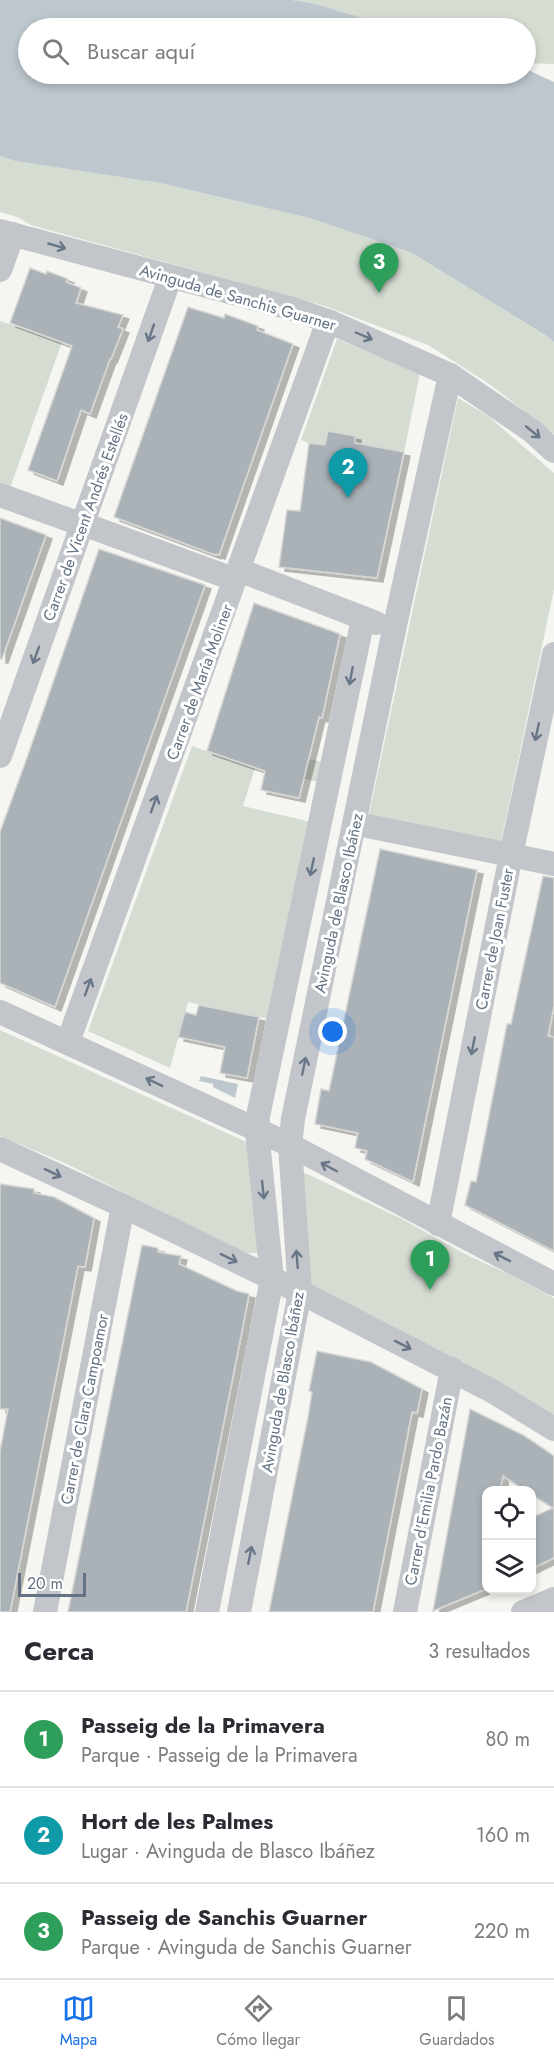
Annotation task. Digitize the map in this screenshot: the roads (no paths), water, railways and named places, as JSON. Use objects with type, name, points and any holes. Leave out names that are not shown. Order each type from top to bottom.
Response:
[{"type":"street","points":[[0,270],[6,232]]},
{"type":"street","name":"Avinguda de Sanchis Guarner","points":[[6,232],[292,309],[328,321],[450,375],[531,431],[554,451]]},
{"type":"street","name":"Carrer de Vicent Andrés Estellés","points":[[0,756],[170,278]]},
{"type":"street","name":"Carrer de María Moliner","points":[[68,1042],[232,573],[328,321]]},
{"type":"street","name":"Avinguda de Blasco Ibáñez","points":[[239,1612],[300,1292],[290,1146],[293,1119],[394,630],[450,375]]},
{"type":"street","points":[[0,495],[394,630]]},
{"type":"street","name":"Avinguda de Blasco Ibáñez","points":[[207,1612],[272,1279],[257,1131],[258,1116],[363,619]]},
{"type":"street","name":"Carrer de Joan Fuster","points":[[438,1224],[511,855],[554,654]]},
{"type":"street","points":[[362,825],[554,864]]},
{"type":"street","points":[[0,1012],[290,1146],[554,1284]]},
{"type":"street","points":[[0,1149],[300,1292],[452,1369],[554,1429]]},
{"type":"street","name":"Carrer de Clara Campoamor","points":[[45,1612],[123,1206]]},
{"type":"street","name":"Carrer d'Emilia Pardo Bazán","points":[[405,1612],[452,1369]]},
{"type":"street","points":[[524,1612],[554,1599]]},
{"type":"place","name":"Passeig de Sanchis Guarner","points":[[379,293]]},
{"type":"place","name":"Hort de les Palmes","points":[[348,498]]},
{"type":"place","name":"Passeig de la Primavera","points":[[430,1290]]}]
